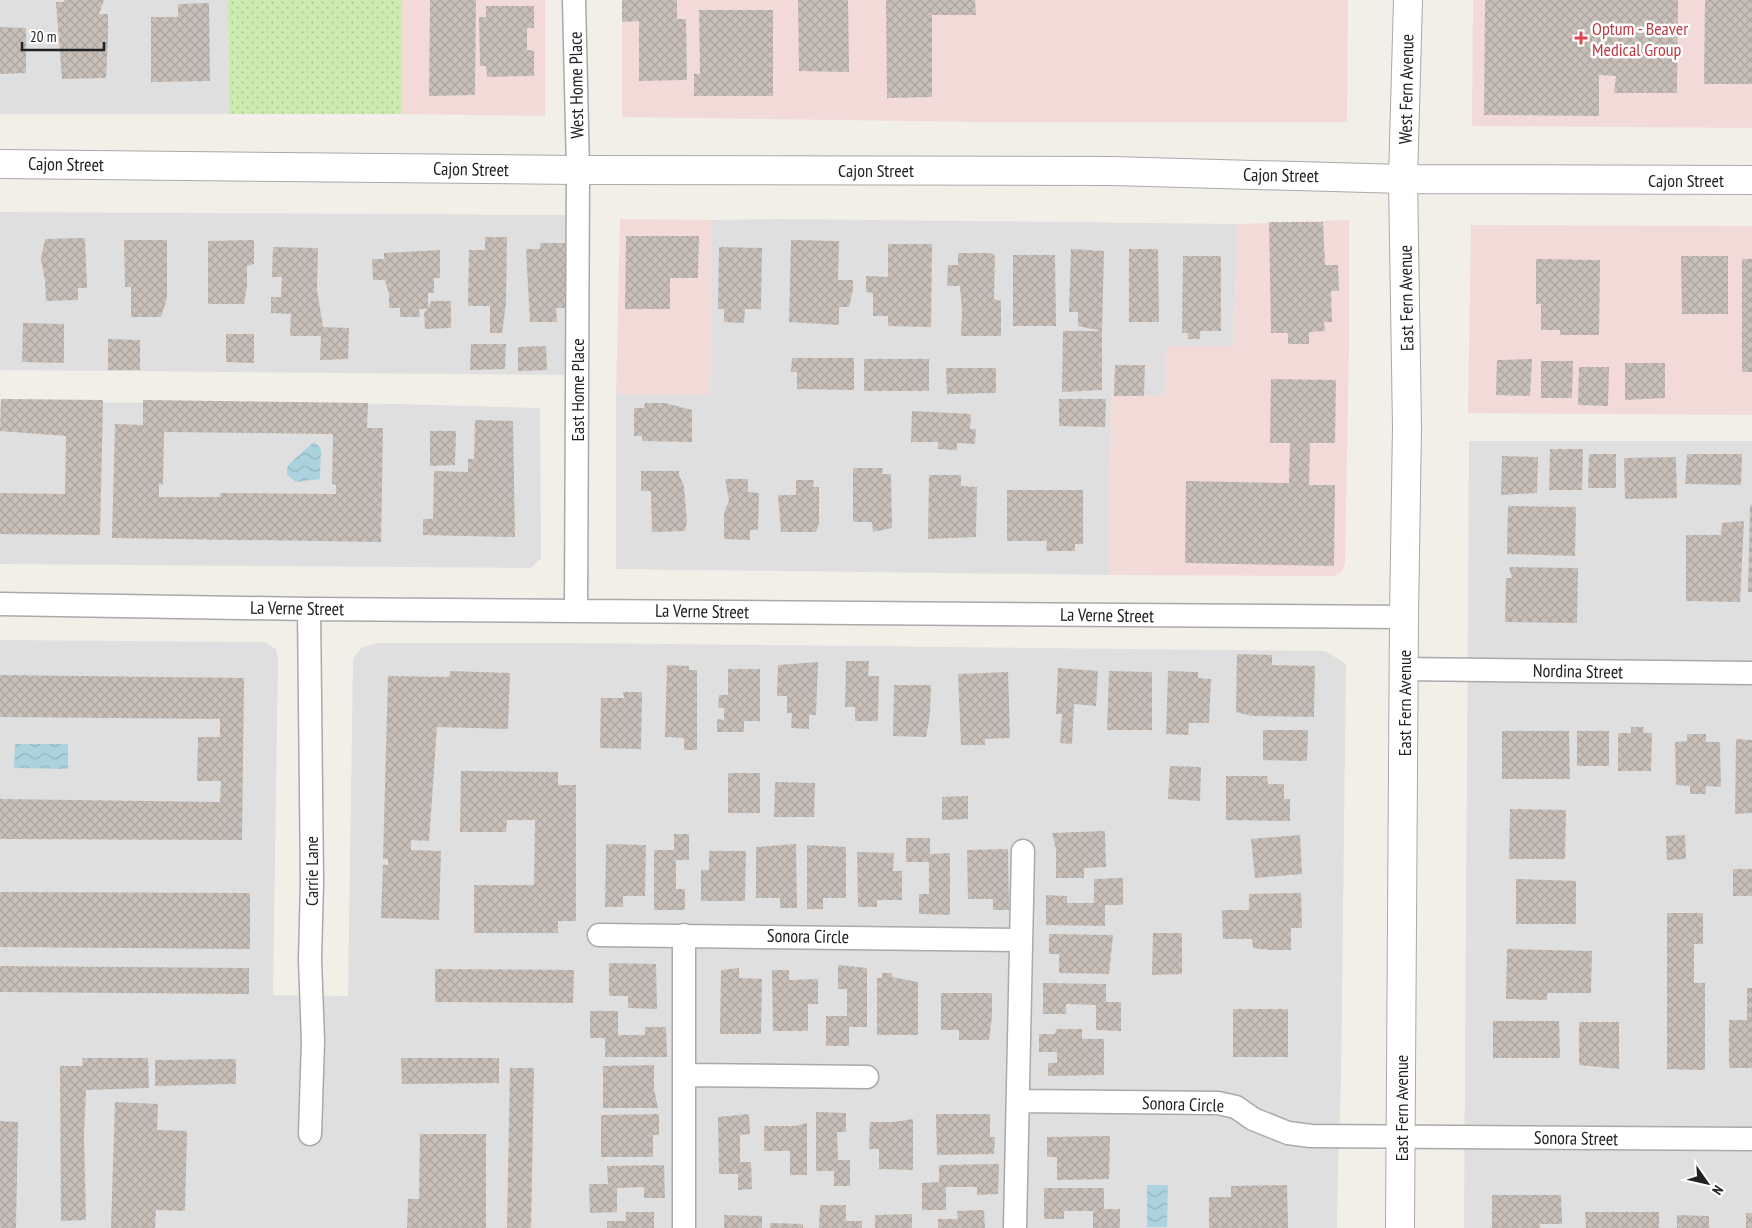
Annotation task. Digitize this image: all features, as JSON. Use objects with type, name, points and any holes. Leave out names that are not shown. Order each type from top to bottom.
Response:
[{"type":"street","name":"West Home Place","points":[[574,0],[578,170]]},
{"type":"street","name":"West Fern Avenue","points":[[1404,179],[1408,0]]},
{"type":"street","name":"Cajon Street","points":[[0,164],[578,170],[1111,171],[1404,179],[1752,180]]},
{"type":"street","name":"East Home Place","points":[[576,610],[578,170]]},
{"type":"street","name":"East Fern Avenue","points":[[1400,1228],[1407,419],[1404,179]]},
{"type":"street","name":"La Verne Street","points":[[0,604],[1404,617]]},
{"type":"street","name":"Carrie Lane","points":[[309,608],[312,882],[310,960],[313,1041],[310,1134]]},
{"type":"street","name":"Nordina Street","points":[[1404,669],[1752,673]]},
{"type":"street","points":[[1015,1228],[1023,851]]},
{"type":"street","name":"Sonora Circle","points":[[599,935],[1021,940]]},
{"type":"street","points":[[684,935],[684,1228]]},
{"type":"street","points":[[685,1075],[867,1077]]},
{"type":"street","name":"Sonora Circle","points":[[1018,1101],[1218,1103],[1236,1107],[1253,1119],[1288,1133],[1311,1136],[1401,1136]]},
{"type":"street","name":"Sonora Street","points":[[1401,1136],[1752,1139]]},
{"type":"shaded area","points":[[0,0],[228,0],[229,114],[0,114]]},
{"type":"shaded area","points":[[402,0],[545,0],[545,116],[401,114]]},
{"type":"shaded area","points":[[622,0],[1348,0],[1347,122],[982,122],[622,117]]},
{"type":"shaded area","points":[[1473,0],[1752,0],[1752,128],[1472,126]]},
{"type":"shaded area","points":[[0,212],[574,215],[572,375],[0,370]]},
{"type":"shaded area","points":[[620,219],[712,220],[710,395],[616,394]]},
{"type":"shaded area","points":[[712,220],[1238,224],[1233,346],[1167,346],[1165,396],[1111,394],[1109,575],[616,569],[616,394],[710,395]]},
{"type":"shaded area","points":[[1349,220],[1345,564],[1342,571],[1334,576],[1109,575],[1111,394],[1164,396],[1167,346],[1233,346],[1238,224]]},
{"type":"shaded area","points":[[1471,225],[1752,226],[1752,415],[1468,413]]},
{"type":"shaded area","points":[[0,402],[401,404],[540,408],[541,558],[531,568],[0,564]]},
{"type":"shaded area","points":[[1469,441],[1752,441],[1752,1228],[1464,1228]]},
{"type":"shaded area","points":[[0,640],[264,642],[276,649],[278,658],[273,995],[348,996],[353,660],[361,648],[377,643],[574,643],[1325,651],[1346,664],[1341,1082],[1337,1228],[0,1228]]},
{"type":"green space","points":[[228,0],[402,0],[401,114],[229,114]]},
{"type":"water","points":[[314,442],[320,447],[321,451],[320,479],[296,482],[287,475],[287,468]]},
{"type":"water","points":[[15,744],[68,744],[68,769],[14,768]]},
{"type":"water","points":[[1147,1185],[1168,1185],[1167,1227],[1147,1227]]},
{"type":"building","points":[[64,0],[104,0],[99,14],[108,14],[106,78],[62,79],[56,2],[64,2]]},
{"type":"building","points":[[430,0],[476,0],[475,95],[429,96]]},
{"type":"building","points":[[622,0],[677,0],[677,19],[686,19],[687,80],[639,81],[639,21],[622,22]]},
{"type":"building","points":[[798,0],[848,0],[849,72],[799,71]]},
{"type":"building","points":[[886,0],[975,0],[976,15],[932,15],[932,97],[887,98]]},
{"type":"building","name":"Optum - Beaver Medical Group","points":[[1485,0],[1678,0],[1677,93],[1614,93],[1616,76],[1599,75],[1599,116],[1484,115]]},
{"type":"building","points":[[1705,0],[1752,0],[1752,84],[1704,84]]},
{"type":"building","points":[[209,3],[210,81],[151,82],[151,17],[178,17],[178,4]]},
{"type":"building","points":[[486,6],[534,6],[534,28],[527,28],[527,50],[534,51],[534,76],[487,77],[486,66],[480,66],[479,17],[486,17]]},
{"type":"building","points":[[699,10],[773,10],[773,96],[694,96],[694,74],[700,74]]},
{"type":"building","points":[[0,27],[26,28],[26,73],[0,74]]},
{"type":"building","points":[[1269,222],[1323,222],[1325,265],[1338,265],[1339,291],[1331,291],[1332,322],[1324,322],[1325,331],[1309,332],[1309,344],[1288,344],[1288,333],[1271,333]]},
{"type":"building","points":[[626,236],[699,236],[698,278],[670,278],[670,309],[625,309]]},
{"type":"building","points":[[485,237],[507,237],[506,304],[502,333],[490,333],[490,306],[468,306],[469,250],[485,250]]},
{"type":"building","points":[[85,238],[87,288],[78,288],[78,300],[46,301],[41,259],[45,239]]},
{"type":"building","points":[[124,240],[167,240],[167,298],[161,317],[131,317],[131,287],[125,287]]},
{"type":"building","points":[[254,240],[254,264],[247,266],[247,286],[244,304],[208,304],[208,241]]},
{"type":"building","points":[[791,240],[839,241],[838,280],[853,280],[853,290],[849,307],[839,307],[839,325],[789,322]]},
{"type":"building","points":[[540,243],[569,243],[569,308],[556,308],[557,322],[530,322],[526,249],[540,249]]},
{"type":"building","points":[[888,244],[932,244],[931,327],[888,326],[888,316],[873,316],[873,293],[866,292],[866,276],[888,277]]},
{"type":"building","points":[[273,247],[318,248],[317,290],[323,327],[349,328],[348,359],[320,360],[321,336],[290,336],[291,314],[271,313],[271,297],[281,297],[282,277],[272,277]]},
{"type":"building","points":[[719,247],[762,248],[761,309],[745,309],[744,323],[724,322],[724,309],[718,309]]},
{"type":"building","points":[[1071,249],[1104,251],[1102,331],[1078,326],[1078,312],[1069,312]]},
{"type":"building","points":[[1129,249],[1158,249],[1159,322],[1129,322]]},
{"type":"building","points":[[440,250],[440,278],[434,278],[434,293],[428,293],[428,309],[419,309],[420,317],[400,317],[400,308],[389,308],[389,294],[385,280],[373,280],[372,259],[384,259],[384,253]]},
{"type":"building","points":[[958,253],[992,253],[995,256],[994,299],[1001,301],[1001,336],[961,336],[962,310],[960,286],[947,286],[948,265],[958,265]]},
{"type":"building","points":[[1013,255],[1055,255],[1056,326],[1013,326]]},
{"type":"building","points":[[1183,256],[1221,256],[1221,331],[1200,331],[1200,339],[1188,339],[1188,333],[1182,333]]},
{"type":"building","points":[[1681,256],[1728,256],[1728,314],[1682,314]]},
{"type":"building","points":[[1536,259],[1600,260],[1599,335],[1560,335],[1560,330],[1541,330],[1541,304],[1536,304]]},
{"type":"building","points":[[1742,259],[1752,259],[1752,372],[1742,372]]},
{"type":"building","points":[[431,301],[451,301],[451,328],[425,329],[424,312],[428,309]]},
{"type":"building","points":[[23,323],[64,324],[64,363],[22,362]]},
{"type":"building","points":[[1063,331],[1102,331],[1102,390],[1062,392]]},
{"type":"building","points":[[226,334],[254,334],[254,363],[226,362]]},
{"type":"building","points":[[108,339],[140,340],[140,370],[108,370]]},
{"type":"building","points":[[471,344],[506,344],[505,369],[470,370]]},
{"type":"building","points":[[546,346],[547,370],[518,371],[518,347]]},
{"type":"building","points":[[792,358],[854,358],[854,390],[797,389],[797,372],[791,372]]},
{"type":"building","points":[[864,359],[929,359],[929,391],[864,391]]},
{"type":"building","points":[[1532,359],[1530,396],[1496,395],[1497,360]]},
{"type":"building","points":[[1541,361],[1573,361],[1572,398],[1541,398]]},
{"type":"building","points":[[1625,363],[1665,363],[1665,398],[1625,400]]},
{"type":"building","points":[[1115,365],[1145,365],[1144,396],[1114,396]]},
{"type":"building","points":[[1579,367],[1609,367],[1608,406],[1578,405]]},
{"type":"building","points":[[946,368],[996,368],[996,393],[947,394]]},
{"type":"building","points":[[1271,379],[1336,380],[1335,443],[1310,443],[1309,485],[1335,485],[1334,566],[1185,563],[1186,481],[1289,483],[1290,443],[1270,443]]},
{"type":"building","points":[[1,399],[103,400],[100,535],[0,534],[0,493],[65,494],[66,436],[0,431]]},
{"type":"building","points":[[1059,399],[1106,399],[1105,427],[1059,426]]},
{"type":"building","points":[[143,400],[368,403],[367,428],[383,428],[381,542],[112,538],[115,424],[143,425]],"holes":[[[164,432],[333,434],[332,484],[336,485],[336,494],[220,493],[220,497],[159,497],[159,484],[163,485]]]},
{"type":"building","points":[[645,403],[665,403],[692,410],[692,442],[642,441],[642,436],[634,436],[634,408],[644,408]]},
{"type":"building","points":[[912,411],[971,414],[970,429],[976,429],[975,444],[957,443],[957,450],[938,449],[938,442],[911,442]]},
{"type":"building","points":[[475,420],[513,421],[515,537],[423,535],[423,519],[433,519],[434,471],[468,472],[468,459],[474,459]]},
{"type":"building","points":[[430,431],[456,431],[455,465],[430,466]]},
{"type":"building","points":[[1550,449],[1583,449],[1582,490],[1549,490]]},
{"type":"building","points":[[1589,454],[1616,454],[1616,488],[1588,488]]},
{"type":"building","points":[[1687,454],[1742,454],[1741,485],[1685,484]]},
{"type":"building","points":[[1502,456],[1538,457],[1537,493],[1501,495]]},
{"type":"building","points":[[1676,457],[1677,498],[1625,499],[1624,458]]},
{"type":"building","points":[[853,468],[883,468],[882,474],[891,474],[892,528],[873,532],[872,522],[853,522]]},
{"type":"building","points":[[641,471],[679,471],[684,486],[687,522],[685,531],[652,532],[651,491],[641,491]]},
{"type":"building","points":[[929,475],[961,475],[961,486],[977,487],[976,537],[928,539]]},
{"type":"building","points":[[725,479],[748,479],[748,492],[759,493],[758,530],[750,530],[750,540],[724,539],[724,513],[729,500]]},
{"type":"building","points":[[796,480],[814,480],[813,487],[819,487],[819,524],[816,532],[781,532],[778,495],[796,495]]},
{"type":"building","points":[[1007,490],[1083,490],[1083,544],[1075,544],[1075,551],[1046,551],[1047,541],[1007,541]]},
{"type":"building","points":[[1750,505],[1752,505],[1752,592],[1748,592]]},
{"type":"building","points":[[1508,506],[1576,507],[1575,556],[1507,554]]},
{"type":"building","points":[[1744,521],[1740,602],[1686,601],[1686,535],[1721,535],[1722,523]]},
{"type":"building","points":[[1509,567],[1578,568],[1577,623],[1505,622],[1506,578],[1512,578]]},
{"type":"building","points":[[1237,654],[1272,655],[1272,665],[1315,666],[1314,717],[1252,716],[1236,712]]},
{"type":"building","points":[[846,661],[869,661],[868,676],[879,676],[878,721],[855,721],[855,707],[845,707]]},
{"type":"building","points":[[818,662],[816,715],[809,715],[809,729],[791,728],[792,713],[787,713],[787,696],[777,696],[778,665]]},
{"type":"building","points":[[667,665],[689,666],[689,670],[697,670],[697,750],[684,750],[684,738],[665,737]]},
{"type":"building","points":[[1058,668],[1098,671],[1096,706],[1074,704],[1072,744],[1060,743],[1062,714],[1056,714]]},
{"type":"building","points":[[728,669],[760,669],[760,721],[744,721],[744,732],[717,732],[717,719],[724,720],[724,708],[718,708],[719,695],[728,695]]},
{"type":"building","points":[[450,671],[510,673],[508,729],[437,727],[429,841],[411,840],[411,850],[441,851],[439,920],[381,918],[383,865],[388,865],[388,859],[383,859],[388,676],[449,677]]},
{"type":"building","points":[[1109,671],[1152,672],[1152,730],[1107,730]]},
{"type":"building","points":[[1168,671],[1198,672],[1198,678],[1211,679],[1209,723],[1189,723],[1188,735],[1166,734]]},
{"type":"building","points":[[1008,672],[1010,738],[985,739],[985,745],[961,745],[958,674]]},
{"type":"building","points":[[0,675],[244,678],[242,840],[0,839],[0,799],[220,802],[221,781],[197,781],[198,737],[220,737],[220,719],[0,717]]},
{"type":"building","points":[[894,685],[931,685],[930,715],[926,737],[893,736]]},
{"type":"building","points":[[623,692],[642,692],[641,749],[600,748],[601,698],[624,698]]},
{"type":"building","points":[[1631,727],[1644,727],[1643,733],[1652,733],[1651,771],[1618,771],[1618,733],[1631,733]]},
{"type":"building","points":[[1263,730],[1308,730],[1307,761],[1263,760]]},
{"type":"building","points":[[1502,731],[1569,731],[1570,779],[1502,779]]},
{"type":"building","points":[[1577,731],[1609,731],[1609,766],[1577,766]]},
{"type":"building","points":[[1687,734],[1706,734],[1706,742],[1720,742],[1721,787],[1706,786],[1706,794],[1690,794],[1690,786],[1676,785],[1675,742],[1687,741]]},
{"type":"building","points":[[1736,739],[1752,740],[1752,813],[1735,814]]},
{"type":"building","points":[[1170,766],[1201,767],[1200,801],[1168,799]]},
{"type":"building","points":[[461,771],[558,772],[558,785],[576,785],[576,921],[558,921],[558,933],[474,933],[474,885],[534,885],[535,820],[507,820],[506,832],[460,832]]},
{"type":"building","points":[[728,773],[760,773],[760,813],[728,813]]},
{"type":"building","points":[[1226,776],[1267,776],[1268,784],[1284,784],[1284,799],[1290,799],[1290,821],[1226,820]]},
{"type":"building","points":[[775,782],[815,783],[814,817],[774,817]]},
{"type":"building","points":[[968,796],[968,819],[942,820],[942,797]]},
{"type":"building","points":[[1510,809],[1566,810],[1565,859],[1509,859]]},
{"type":"building","points":[[1105,831],[1106,867],[1084,868],[1084,878],[1056,878],[1056,849],[1052,833]]},
{"type":"building","points":[[674,834],[689,834],[689,860],[676,860],[676,889],[685,889],[685,910],[654,910],[654,850],[674,850]]},
{"type":"building","points":[[1300,835],[1302,874],[1255,878],[1251,839]]},
{"type":"building","points":[[1685,835],[1686,859],[1667,860],[1666,836]]},
{"type":"building","points":[[906,838],[930,838],[930,854],[950,853],[950,915],[919,914],[919,894],[929,894],[929,862],[906,862]]},
{"type":"building","points":[[606,844],[646,845],[645,896],[623,896],[623,907],[605,907]]},
{"type":"building","points":[[796,844],[797,908],[780,908],[780,898],[756,898],[756,847]]},
{"type":"building","points":[[807,845],[846,847],[846,898],[823,898],[823,909],[807,909]]},
{"type":"building","points":[[1008,849],[1009,910],[993,910],[993,899],[968,899],[967,850]]},
{"type":"building","points":[[709,851],[746,851],[745,901],[701,901],[701,870],[709,870]]},
{"type":"building","points":[[857,852],[894,853],[893,871],[902,871],[902,900],[877,900],[877,907],[858,907]]},
{"type":"building","points":[[1733,869],[1752,869],[1752,896],[1733,896]]},
{"type":"building","points":[[1123,878],[1123,905],[1105,905],[1105,926],[1046,925],[1046,895],[1067,896],[1067,903],[1094,903],[1094,879]]},
{"type":"building","points":[[1516,879],[1576,881],[1576,924],[1516,924]]},
{"type":"building","points":[[0,892],[250,893],[250,949],[0,947]]},
{"type":"building","points":[[1301,893],[1302,928],[1291,928],[1291,950],[1253,948],[1252,939],[1223,939],[1222,910],[1249,910],[1249,894]]},
{"type":"building","points":[[1667,913],[1703,913],[1703,944],[1694,944],[1694,983],[1705,983],[1705,1070],[1667,1069]]},
{"type":"building","points":[[1153,933],[1182,933],[1182,974],[1152,975]]},
{"type":"building","points":[[1049,934],[1113,935],[1109,974],[1059,973],[1059,954],[1049,954]]},
{"type":"building","points":[[1507,949],[1592,951],[1591,993],[1547,993],[1547,1000],[1506,999]]},
{"type":"building","points":[[609,963],[656,964],[657,1009],[628,1008],[628,996],[609,996]]},
{"type":"building","points":[[838,965],[867,968],[867,1027],[849,1027],[849,1046],[826,1046],[826,1016],[847,1016],[847,989],[838,989]]},
{"type":"building","points":[[0,966],[249,968],[249,994],[0,992]]},
{"type":"building","points":[[739,968],[739,978],[762,979],[761,1034],[720,1034],[721,970]]},
{"type":"building","points":[[435,969],[574,970],[573,1003],[435,1002]]},
{"type":"building","points":[[772,970],[789,970],[789,980],[818,979],[818,1004],[808,1004],[808,1031],[773,1031]]},
{"type":"building","points":[[882,973],[892,973],[892,977],[918,982],[918,1035],[877,1035],[877,978],[882,978]]},
{"type":"building","points":[[1043,983],[1106,984],[1106,1002],[1121,1002],[1121,1031],[1096,1030],[1096,1005],[1066,1004],[1066,1014],[1043,1014]]},
{"type":"building","points":[[1747,988],[1752,988],[1752,1068],[1729,1068],[1729,1020],[1747,1020]]},
{"type":"building","points":[[941,993],[992,993],[989,1040],[959,1040],[959,1030],[941,1030]]},
{"type":"building","points":[[1233,1009],[1288,1009],[1288,1057],[1233,1057]]},
{"type":"building","points":[[590,1011],[618,1011],[618,1035],[645,1035],[645,1027],[666,1027],[667,1057],[605,1057],[605,1038],[590,1038]]},
{"type":"building","points":[[1493,1021],[1559,1021],[1560,1058],[1493,1058]]},
{"type":"building","points":[[1579,1022],[1619,1022],[1619,1069],[1579,1065]]},
{"type":"building","points":[[1056,1029],[1082,1029],[1082,1039],[1104,1039],[1104,1075],[1048,1076],[1048,1063],[1057,1063],[1057,1052],[1039,1052],[1039,1034],[1055,1034]]},
{"type":"building","points":[[82,1058],[148,1058],[149,1088],[86,1090],[84,1137],[86,1220],[61,1221],[60,1066],[83,1066]]},
{"type":"building","points":[[401,1058],[499,1058],[499,1083],[402,1084]]},
{"type":"building","points":[[236,1059],[236,1084],[155,1086],[155,1060]]},
{"type":"building","points":[[654,1065],[654,1089],[658,1108],[603,1108],[603,1066]]},
{"type":"building","points":[[510,1068],[534,1068],[531,1228],[507,1228]]},
{"type":"building","points":[[115,1102],[158,1104],[157,1130],[187,1131],[185,1211],[156,1210],[155,1228],[111,1228]]},
{"type":"building","points":[[816,1112],[846,1113],[846,1132],[837,1132],[838,1160],[850,1160],[850,1186],[834,1186],[834,1171],[816,1171]]},
{"type":"building","points":[[659,1114],[659,1135],[653,1135],[653,1157],[601,1157],[601,1115]]},
{"type":"building","points":[[749,1114],[750,1134],[740,1135],[740,1162],[751,1162],[752,1189],[738,1190],[738,1174],[719,1174],[718,1117]]},
{"type":"building","points":[[936,1114],[990,1114],[990,1137],[995,1137],[994,1154],[937,1155]]},
{"type":"building","points":[[913,1119],[913,1170],[879,1169],[879,1149],[869,1149],[870,1122],[894,1122]]},
{"type":"building","points":[[0,1121],[18,1122],[16,1228],[0,1228]]},
{"type":"building","points":[[807,1123],[807,1175],[790,1175],[790,1151],[764,1151],[764,1126],[795,1126]]},
{"type":"building","points":[[420,1134],[486,1134],[486,1228],[407,1228],[408,1199],[419,1199]]},
{"type":"building","points":[[1110,1136],[1109,1179],[1057,1180],[1057,1157],[1047,1157],[1047,1137]]},
{"type":"building","points":[[999,1164],[998,1194],[977,1195],[977,1187],[946,1187],[946,1210],[922,1210],[922,1183],[939,1182],[939,1165]]},
{"type":"building","points":[[664,1165],[665,1198],[644,1198],[644,1187],[617,1188],[617,1212],[590,1213],[589,1184],[608,1184],[607,1166]]},
{"type":"building","points":[[1287,1185],[1288,1228],[1209,1228],[1209,1197],[1231,1197],[1231,1186]]},
{"type":"building","points":[[1044,1188],[1104,1188],[1104,1209],[1120,1209],[1120,1228],[1093,1228],[1093,1211],[1064,1211],[1064,1219],[1044,1219]]},
{"type":"building","points":[[1492,1195],[1561,1195],[1562,1224],[1540,1224],[1540,1228],[1492,1228]]},
{"type":"building","points":[[820,1205],[846,1205],[846,1221],[862,1221],[862,1228],[819,1228]]},
{"type":"building","points":[[984,1210],[985,1228],[938,1228],[938,1219],[958,1219],[957,1211]]},
{"type":"building","points":[[626,1212],[654,1212],[654,1228],[607,1228],[607,1221],[626,1221]]},
{"type":"building","points":[[1585,1212],[1659,1212],[1659,1228],[1586,1228]]},
{"type":"building","points":[[1746,1213],[1752,1213],[1752,1228],[1746,1228]]},
{"type":"building","points":[[912,1214],[912,1228],[875,1228],[875,1215]]},
{"type":"building","points":[[724,1215],[762,1216],[762,1228],[724,1228]]},
{"type":"building","points":[[1677,1215],[1709,1216],[1709,1228],[1677,1228]]},
{"type":"building","points":[[770,1223],[803,1224],[803,1228],[770,1228]]},
{"type":"place","name":"Optum - Beaver Medical Group","points":[[1581,38]]}]
